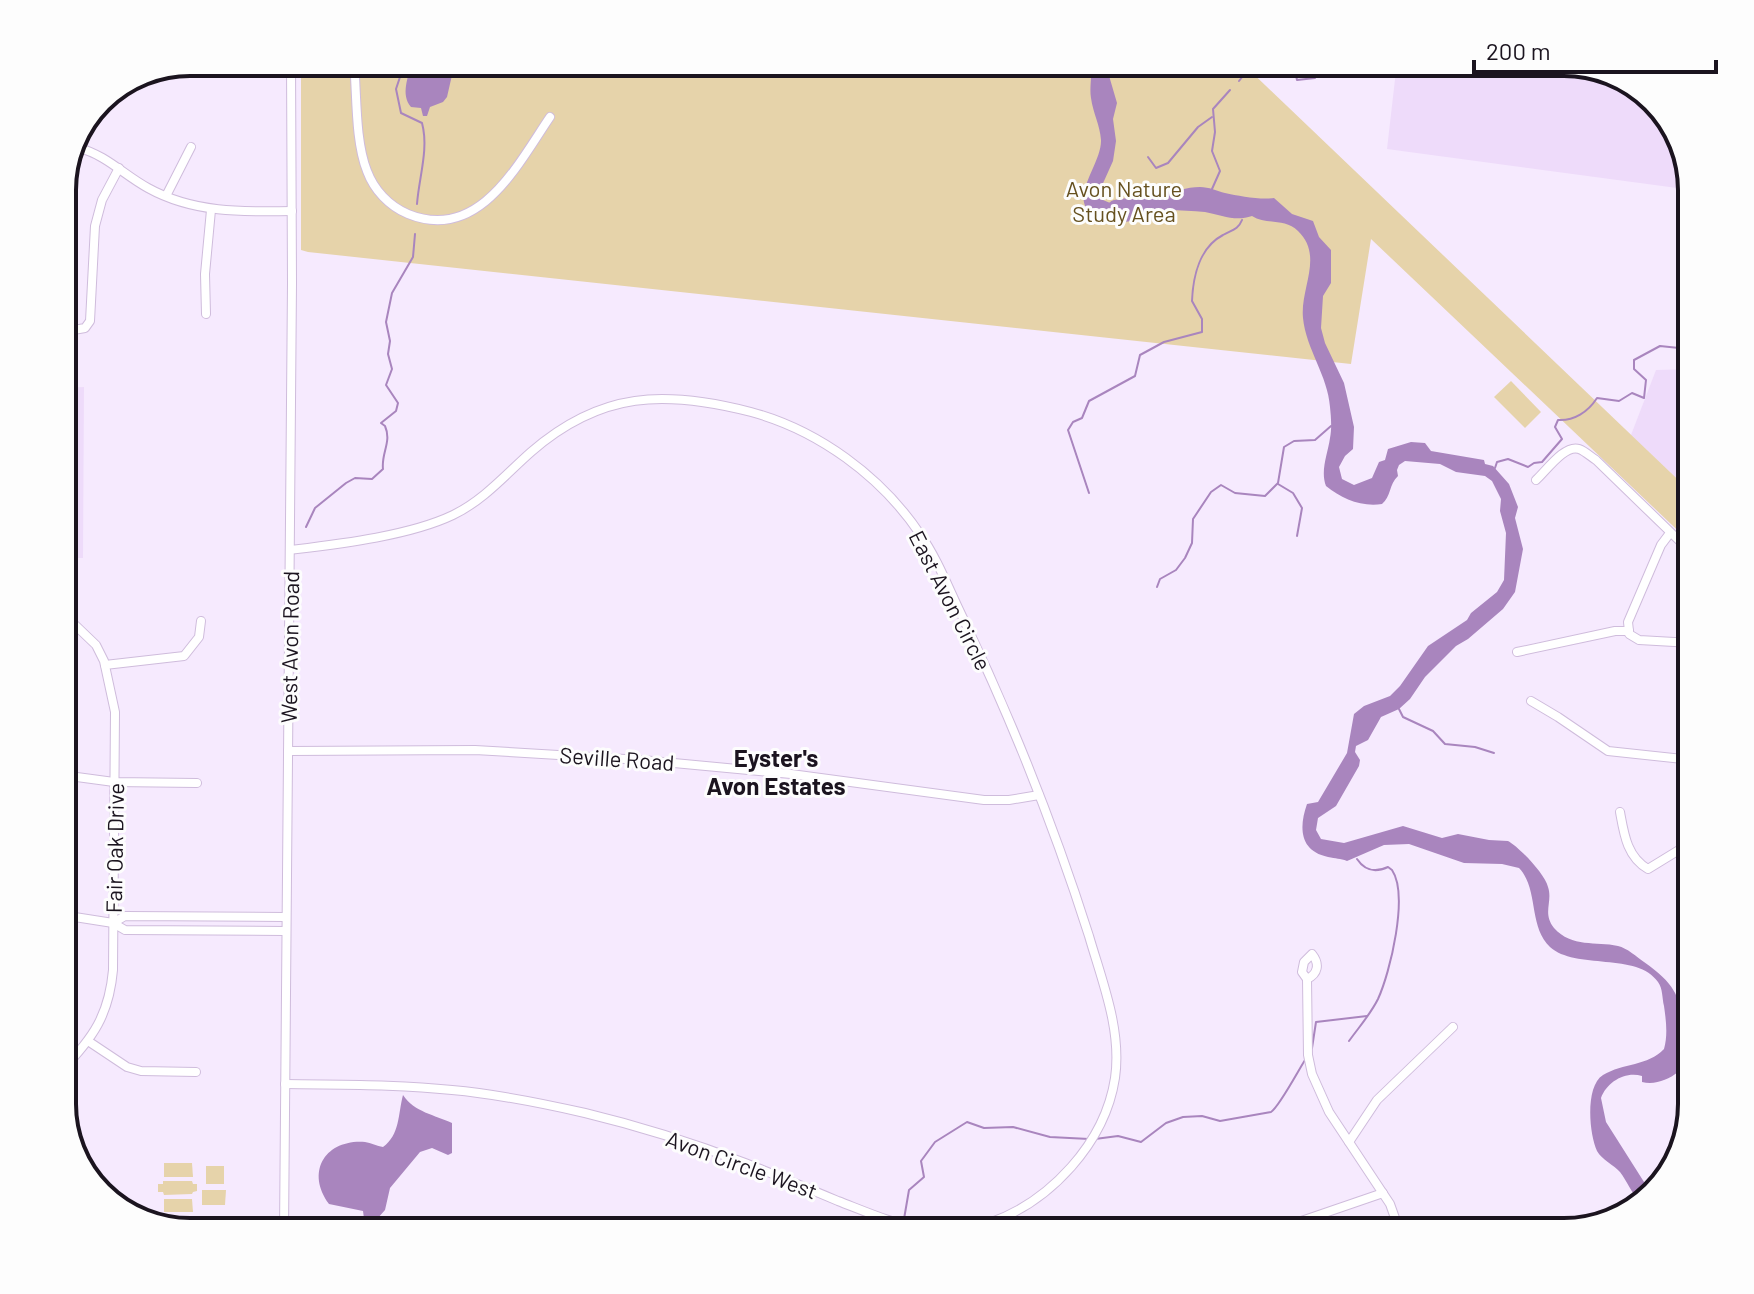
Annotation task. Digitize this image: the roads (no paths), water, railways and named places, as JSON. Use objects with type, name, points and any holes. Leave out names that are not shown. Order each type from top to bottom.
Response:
[{"type":"street","name":"West Avon Road","points":[[284,1218],[291,76]]},
{"type":"street","points":[[356,76],[366,168],[385,199],[418,217],[456,217],[485,203],[505,183],[550,117]]},
{"type":"street","points":[[166,196],[191,147]]},
{"type":"street","points":[[84,150],[148,188],[181,202],[211,210],[292,211]]},
{"type":"street","points":[[76,330],[85,328],[90,321],[95,226],[102,200],[119,168]]},
{"type":"street","points":[[206,314],[205,274],[211,210]]},
{"type":"street","name":"East Avon Circle","points":[[290,550],[402,531],[456,514],[489,492],[564,426],[618,402],[653,399],[708,403],[755,413],[788,424],[849,460],[885,492],[921,535],[988,671],[1039,795]]},
{"type":"street","points":[[1536,480],[1565,452],[1572,448],[1580,449],[1596,460],[1678,540]]},
{"type":"street","points":[[1670,533],[1661,545],[1628,622],[1629,634],[1639,640],[1678,642]]},
{"type":"street","points":[[105,665],[184,656],[199,637],[201,621]]},
{"type":"street","name":"Fair Oak Drive","points":[[76,626],[96,645],[105,665],[115,712],[110,995],[102,1017],[76,1054]]},
{"type":"street","points":[[1517,652],[1606,632],[1629,631]]},
{"type":"street","points":[[1531,701],[1608,751],[1678,758]]},
{"type":"street","name":"Seville Road","points":[[288,751],[475,750],[548,753],[775,772],[984,800],[1039,795]]},
{"type":"street","points":[[76,777],[114,782],[197,783]]},
{"type":"street","name":"Avon Circle West","points":[[999,1218],[1026,1206],[1067,1175],[1100,1121],[1111,1097],[1115,1078],[1117,1056],[1109,1004],[1081,912],[1039,795]]},
{"type":"street","points":[[1620,812],[1629,849],[1640,865],[1648,869],[1678,851]]},
{"type":"street","points":[[113,923],[125,916],[285,917]]},
{"type":"street","points":[[76,919],[113,923],[125,930],[285,931]]},
{"type":"street","points":[[1307,979],[1308,1055],[1312,1074],[1329,1112],[1383,1193],[1394,1218]]},
{"type":"street","points":[[1349,1142],[1377,1100],[1453,1027]]},
{"type":"street","points":[[88,1041],[127,1067],[141,1071],[196,1072]]},
{"type":"street","name":"Avon Circle West","points":[[285,1084],[453,1090],[584,1113],[685,1141],[880,1218]]},
{"type":"street","points":[[1310,1218],[1383,1193]]},
{"type":"waterway","points":[[400,76],[396,89],[401,113],[422,123],[424,133],[417,204]]},
{"type":"waterway","points":[[1239,81],[1243,76]]},
{"type":"waterway","points":[[1296,76],[1297,80],[1316,76]]},
{"type":"waterway","points":[[1212,189],[1220,171],[1212,151],[1215,132],[1213,109],[1230,90]]},
{"type":"waterway","points":[[1148,157],[1156,168],[1168,163],[1198,127],[1212,117]]},
{"type":"waterway","points":[[1115,207],[1166,199]]},
{"type":"waterway","points":[[1089,493],[1068,430],[1073,422],[1082,418],[1089,401],[1135,376],[1140,355],[1164,342],[1202,332],[1202,319],[1192,301],[1199,263],[1215,240],[1237,228],[1242,220]]},
{"type":"waterway","points":[[306,527],[315,508],[346,483],[355,478],[372,479],[383,469],[387,432],[381,423],[396,411],[398,403],[386,385],[392,369],[386,322],[392,293],[413,257],[415,234]]},
{"type":"waterway","points":[[1495,468],[1497,462],[1508,459],[1528,467],[1542,462],[1562,439],[1555,427],[1558,420],[1580,415],[1597,398],[1619,401],[1632,393],[1644,398],[1646,380],[1634,369],[1634,360],[1660,346],[1678,348]]},
{"type":"waterway","points":[[1157,587],[1160,579],[1176,570],[1185,558],[1192,543],[1193,519],[1211,492],[1221,485],[1235,493],[1265,496],[1278,483],[1284,447],[1294,441],[1315,440],[1331,426]]},
{"type":"waterway","points":[[1278,484],[1293,493],[1302,508],[1297,536]]},
{"type":"waterway","points":[[1399,709],[1403,717],[1433,731],[1445,744],[1475,747],[1494,753]]},
{"type":"waterway","points":[[1349,1041],[1372,1010],[1383,987],[1396,934],[1399,897],[1392,870],[1388,867],[1371,870],[1357,859]]},
{"type":"waterway","points":[[1312,1048],[1316,1022],[1367,1016]]},
{"type":"waterway","points":[[1095,1139],[1118,1136],[1141,1142],[1166,1123],[1183,1117],[1202,1116],[1220,1121],[1271,1112],[1305,1060]]},
{"type":"waterway","points":[[904,1218],[909,1190],[924,1177],[921,1161],[935,1142],[967,1122],[984,1128],[1013,1127],[1050,1137],[1089,1139]]},
{"type":"district","name":"Eyster's Avon Estates","points":[[776,771]]},
{"type":"park label","name":"Avon Nature Study Area","points":[[1124,200]]}]
